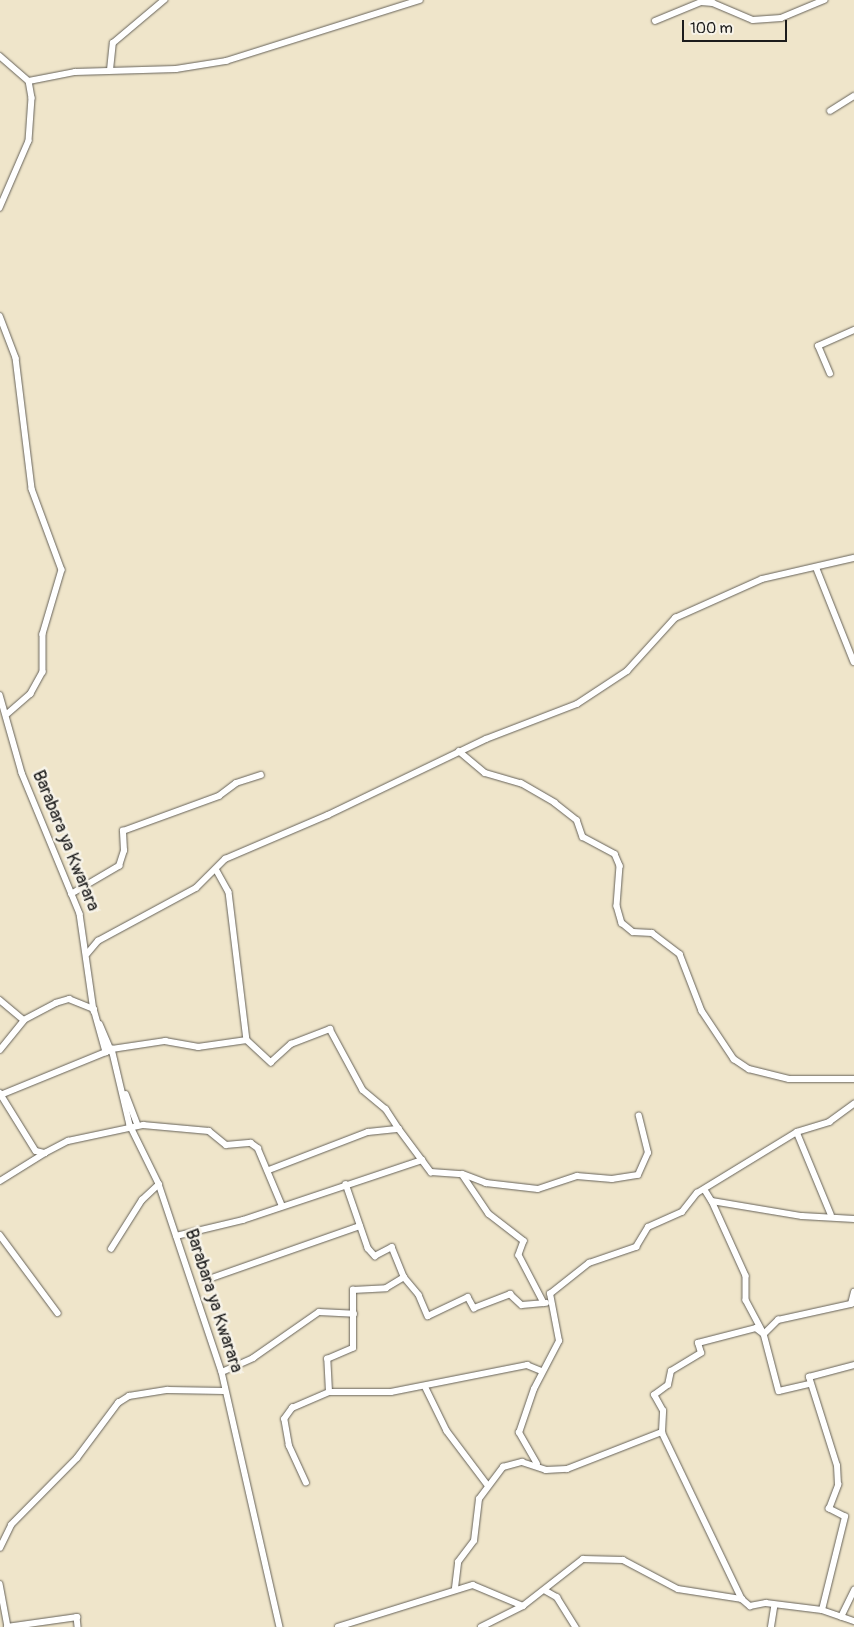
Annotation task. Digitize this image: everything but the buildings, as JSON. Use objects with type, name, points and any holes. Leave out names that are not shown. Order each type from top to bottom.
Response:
[{"type":"street","points":[[110,70],[113,43],[164,0]]},
{"type":"street","points":[[0,56],[29,81],[110,70],[176,69],[226,61],[420,0]]},
{"type":"street","points":[[655,21],[701,2],[713,3],[753,20],[781,18],[824,0]]},
{"type":"street","points":[[0,208],[29,141],[29,81]]},
{"type":"street","points":[[830,111],[854,96]]},
{"type":"street","points":[[0,316],[16,358],[32,490],[62,570],[42,634],[43,672],[32,694],[8,714]]},
{"type":"street","points":[[830,374],[818,346],[854,330]]},
{"type":"street","points":[[88,954],[98,941],[196,888],[225,859],[328,815],[459,751],[577,704],[627,671],[675,618],[762,579],[817,569],[854,558]]},
{"type":"street","points":[[817,569],[854,662]]},
{"type":"street","name":"Barabara ya Kwarara","points":[[0,695],[8,714],[22,773],[71,894],[88,954],[94,1009],[138,1125]]},
{"type":"street","points":[[459,751],[485,773],[521,783],[555,803],[577,820],[583,837],[615,854],[620,866],[617,906],[622,923],[633,932],[652,933],[680,954],[702,1011],[734,1060],[749,1069],[788,1079],[854,1079]]},
{"type":"street","points":[[71,894],[119,866],[124,851],[123,831],[219,796],[236,783],[260,775]]},
{"type":"street","points":[[216,868],[229,892],[247,1040],[271,1062],[291,1044],[330,1030],[363,1090],[386,1109],[431,1172],[462,1174],[486,1183],[538,1189],[577,1176],[612,1179],[638,1175],[648,1153],[639,1116]]},
{"type":"street","points":[[0,1050],[2,1038],[24,1020],[69,999],[94,1009]]},
{"type":"street","points":[[0,1000],[24,1020]]},
{"type":"street","points":[[45,1153],[36,1151],[1,1094],[109,1050],[165,1041],[198,1047],[247,1040]]},
{"type":"street","name":"Barabara ya Kwarara","points":[[109,1050],[130,1125],[159,1184],[222,1372],[224,1391],[280,1627]]},
{"type":"street","points":[[547,1303],[550,1294],[577,1272],[636,1247],[648,1227],[682,1212],[705,1190],[797,1132],[829,1122],[854,1104]]},
{"type":"street","points":[[0,1181],[68,1140],[130,1125],[186,1126],[209,1131],[226,1145],[251,1143],[269,1170],[282,1205]]},
{"type":"street","points":[[269,1170],[368,1132],[399,1129]]},
{"type":"street","points":[[797,1132],[831,1214]]},
{"type":"street","points":[[176,1236],[282,1205],[422,1160]]},
{"type":"street","points":[[462,1174],[489,1214],[524,1241],[519,1255],[547,1303],[558,1341],[542,1371],[519,1433],[537,1464],[546,1470],[573,1468],[662,1432]]},
{"type":"street","points":[[111,1249],[142,1200],[159,1184]]},
{"type":"street","points":[[346,1184],[360,1226],[375,1256],[392,1247],[404,1277],[419,1295],[428,1316],[468,1297],[474,1308],[510,1294],[522,1305],[547,1303]]},
{"type":"street","points":[[705,1190],[741,1262],[746,1300],[764,1334],[779,1391],[809,1384]]},
{"type":"street","points":[[712,1201],[802,1216],[831,1214],[854,1219]]},
{"type":"street","points":[[206,1280],[360,1226]]},
{"type":"street","points":[[0,1235],[58,1313]]},
{"type":"street","points":[[329,1392],[327,1358],[353,1348],[353,1290],[386,1288],[404,1277]]},
{"type":"street","points":[[764,1334],[778,1320],[851,1304],[854,1292]]},
{"type":"street","points":[[222,1372],[253,1358],[319,1312],[354,1314]]},
{"type":"street","points":[[764,1334],[756,1328],[698,1343],[701,1353],[671,1371],[668,1385],[654,1396],[663,1411],[662,1432],[742,1599],[750,1606],[822,1610],[854,1621]]},
{"type":"street","points":[[306,1483],[291,1452],[284,1419],[292,1408],[329,1392],[353,1395],[425,1386],[527,1365],[542,1371]]},
{"type":"street","points":[[822,1610],[845,1517],[829,1509],[838,1486],[836,1466],[809,1384],[812,1374],[854,1365]]},
{"type":"street","points":[[425,1386],[447,1431],[487,1484]]},
{"type":"street","points":[[0,1548],[11,1525],[77,1458],[118,1403],[129,1396],[168,1390],[224,1391]]},
{"type":"street","points":[[455,1588],[455,1570],[474,1541],[479,1500],[487,1484],[503,1467],[537,1464]]},
{"type":"street","points":[[481,1627],[523,1606],[546,1591],[583,1559],[623,1560],[678,1589],[742,1599]]},
{"type":"street","points":[[0,1584],[7,1627],[77,1617],[78,1627]]},
{"type":"street","points":[[338,1627],[455,1588],[473,1585],[491,1589],[523,1606]]},
{"type":"street","points":[[841,1617],[854,1590]]},
{"type":"street","points":[[546,1591],[558,1597],[576,1627]]},
{"type":"street","points":[[772,1627],[774,1606]]}]
